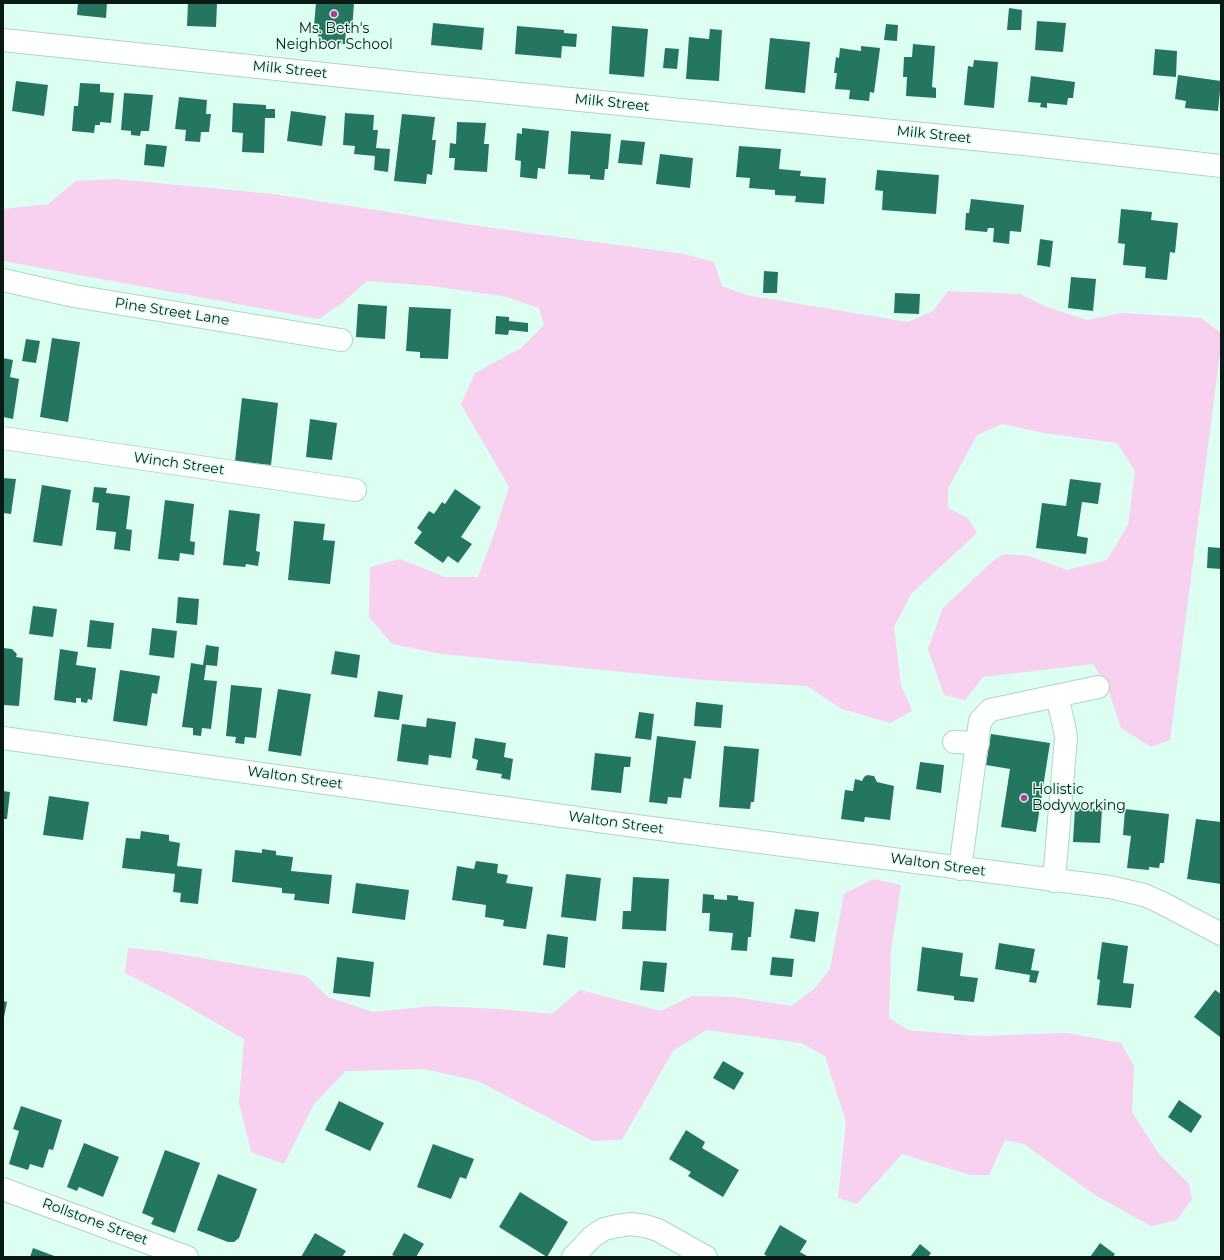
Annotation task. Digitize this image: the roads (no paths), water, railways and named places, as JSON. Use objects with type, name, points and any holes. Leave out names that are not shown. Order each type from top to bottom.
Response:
[{"type":"street","name":"Milk Street","points":[[3,40],[409,83],[1024,144],[1221,166]]},
{"type":"street","name":"Pine Street Lane","points":[[3,280],[74,296],[341,340]]},
{"type":"street","name":"Winch Street","points":[[3,438],[355,490]]},
{"type":"street","points":[[960,869],[980,721],[990,710],[1098,687]]},
{"type":"street","points":[[1054,881],[1066,737],[1056,696]]},
{"type":"street","name":"Walton Street","points":[[3,738],[960,869],[1110,887],[1144,895],[1175,909],[1221,934]]},
{"type":"street","points":[[954,742],[978,743]]},
{"type":"street","name":"Rollstone Street","points":[[3,1189],[187,1257]]},
{"type":"street","points":[[573,1257],[592,1237],[604,1229],[631,1224],[658,1230],[706,1257]]},
{"type":"place","name":"Ms. Beth's Neighbor School","points":[[334,14]]},
{"type":"place","name":"Holistic Bodyworking","points":[[1024,798]]}]
